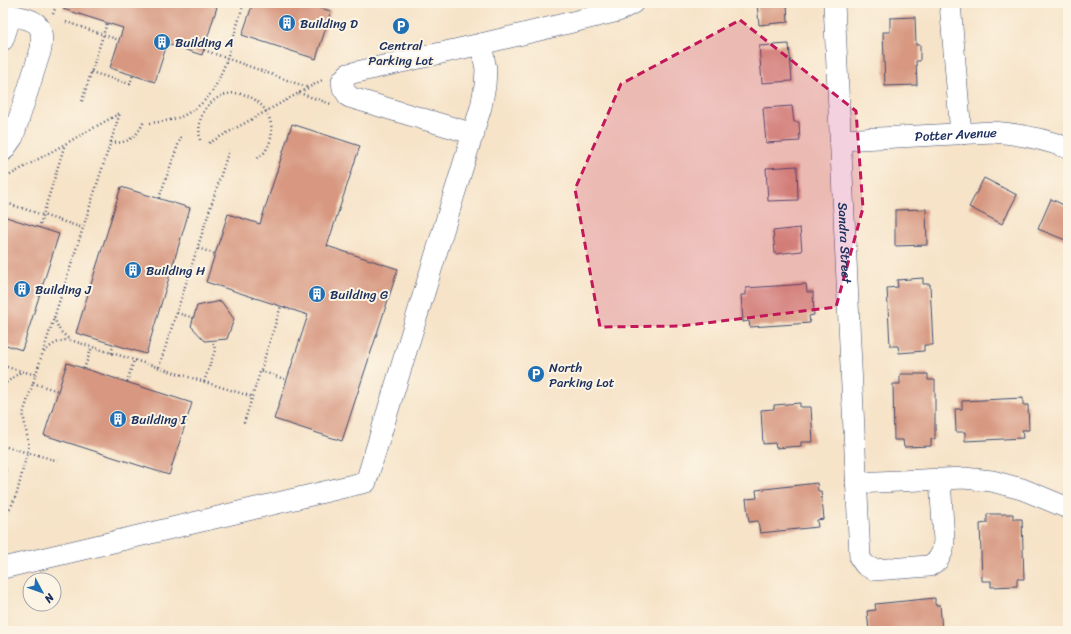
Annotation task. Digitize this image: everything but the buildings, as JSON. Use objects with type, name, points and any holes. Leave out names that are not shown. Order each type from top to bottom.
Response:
[{"type":"street","points":[[474,134],[349,97],[343,88],[342,81],[348,74],[618,11],[633,3]]},
{"type":"street","name":"Sandra Street","points":[[834,3],[860,558],[865,566],[874,570],[929,566],[938,560],[943,550],[944,540],[940,480]]},
{"type":"street","points":[[950,3],[961,134]]},
{"type":"street","points":[[3,40],[7,13],[33,21],[41,28],[43,36],[41,50],[13,137],[3,151]]},
{"type":"street","points":[[3,568],[366,482],[482,107],[486,69],[481,44]]},
{"type":"street","name":"Potter Avenue","points":[[841,140],[993,132],[1018,134],[1068,148]]},
{"type":"street","points":[[856,483],[964,478],[992,481],[1022,489],[1068,508]]},
{"type":"path","points":[[52,17],[57,3]]},
{"type":"path","points":[[150,124],[167,121],[182,116],[208,98],[216,86],[244,3]]},
{"type":"path","points":[[66,22],[119,40]]},
{"type":"path","points":[[82,100],[107,23]]},
{"type":"path","points":[[204,50],[309,88]]},
{"type":"path","points":[[91,72],[130,84],[133,75]]},
{"type":"path","points":[[209,143],[328,77]]},
{"type":"path","points":[[299,93],[337,106]]},
{"type":"path","points":[[200,140],[198,128],[201,116],[208,106],[217,98],[229,94],[241,94],[253,98],[262,105],[269,116],[272,128],[270,140],[265,151],[257,159]]},
{"type":"path","points":[[3,179],[120,113],[23,414],[29,446],[17,493],[11,507],[3,516]]},
{"type":"path","points":[[111,142],[123,142],[130,140],[137,135],[144,121]]},
{"type":"path","points":[[160,198],[182,134]]},
{"type":"path","points":[[39,228],[65,144]]},
{"type":"path","points":[[159,368],[229,150]]},
{"type":"path","points":[[3,202],[83,228]]},
{"type":"path","points":[[198,248],[215,254]]},
{"type":"path","points":[[244,423],[282,306]]},
{"type":"path","points":[[177,313],[194,318]]},
{"type":"path","points":[[54,318],[60,331],[70,340]]},
{"type":"path","points":[[43,352],[57,342],[70,340],[253,397]]},
{"type":"path","points":[[204,382],[215,350],[213,340]]},
{"type":"path","points":[[111,352],[114,344]]},
{"type":"path","points":[[84,369],[92,347]]},
{"type":"path","points":[[127,382],[134,360]]},
{"type":"path","points":[[3,366],[36,375]]},
{"type":"path","points":[[3,385],[22,371]]},
{"type":"path","points":[[261,371],[287,380]]},
{"type":"path","points":[[33,383],[58,391]]},
{"type":"path","points":[[3,446],[59,461]]},
{"type":"path","points":[[3,455],[6,473],[3,484]]},
{"type":"highlighted area","points":[[740,20],[856,111],[863,208],[836,307],[681,326],[600,327],[575,189],[621,84]]},
{"type":"place","name":"Building D","points":[[287,23]]},
{"type":"place","name":"Central Parking Lot","points":[[401,26]]},
{"type":"place","name":"Building A","points":[[162,42]]},
{"type":"place","name":"Building H","points":[[133,270]]},
{"type":"place","name":"Building J","points":[[22,289]]},
{"type":"place","name":"Building G","points":[[317,294]]},
{"type":"place","name":"North Parking Lot","points":[[536,374]]},
{"type":"place","name":"Building I","points":[[118,419]]}]
